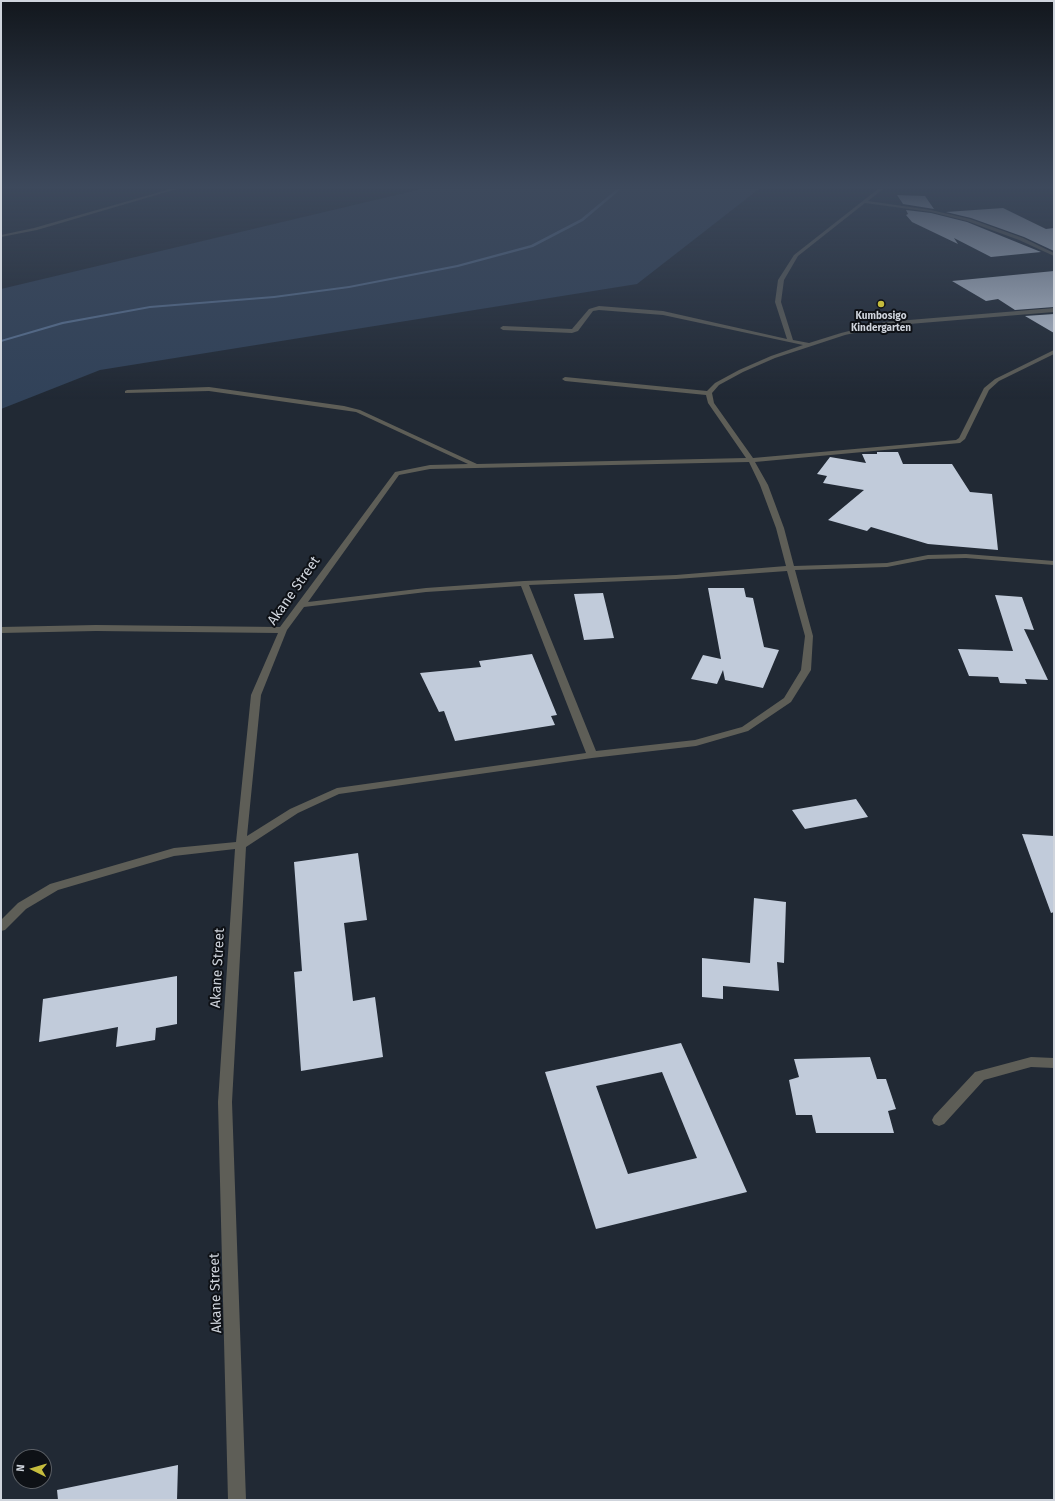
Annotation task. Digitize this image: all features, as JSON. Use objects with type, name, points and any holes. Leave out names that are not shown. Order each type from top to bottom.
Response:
[{"type":"street","points":[[791,341],[778,302],[781,280],[794,259]]},
{"type":"street","points":[[503,328],[572,331],[576,330],[590,310],[599,308],[663,313],[811,345]]},
{"type":"street","points":[[709,393],[717,384],[740,371],[773,357],[843,334],[885,324],[1054,310]]},
{"type":"street","points":[[127,392],[209,389],[344,408],[358,411],[477,466],[751,460],[958,442],[962,439],[986,389],[997,380],[1054,352]]},
{"type":"street","points":[[566,379],[709,393]]},
{"type":"street","points":[[1,927],[22,906],[54,887],[174,852],[241,845],[294,811],[337,791],[592,755],[696,743],[745,729],[788,700],[806,670],[809,636],[792,568],[773,508],[751,460],[711,403],[709,393]]},
{"type":"street","name":"Akane Street","points":[[237,1500],[225,1102],[241,845],[256,695],[283,630],[397,473],[417,468],[477,466]]},
{"type":"street","points":[[302,605],[426,590],[524,583],[676,577],[792,568],[887,565],[928,556],[966,556],[1054,563]]},
{"type":"street","points":[[524,583],[592,755]]},
{"type":"street","points":[[1,630],[96,628],[283,630]]},
{"type":"street","points":[[939,1120],[980,1076],[1031,1062],[1054,1063]]},
{"type":"shaded area","points":[[127,259],[669,259],[637,284],[100,370],[1,409],[1,289]]},
{"type":"building","points":[[1054,271],[1054,307],[1015,310],[998,299],[986,301],[952,281]]},
{"type":"building","points":[[1054,314],[1054,333],[1025,316]]},
{"type":"building","points":[[877,452],[898,452],[903,464],[952,464],[970,492],[992,494],[998,550],[928,544],[871,527],[867,531],[828,520],[864,490],[823,483],[827,476],[817,474],[830,457],[866,463],[862,454],[877,454]]},
{"type":"building","points":[[708,588],[744,588],[746,597],[753,598],[764,647],[779,650],[763,688],[725,680],[723,670],[717,684],[691,679],[703,655],[721,659]]},
{"type":"building","points":[[603,593],[614,638],[584,640],[574,594]]},
{"type":"building","points":[[995,595],[1022,597],[1034,630],[1024,629],[1048,680],[1025,679],[1027,684],[1000,683],[998,677],[969,676],[958,649],[1013,651]]},
{"type":"building","points":[[532,654],[557,715],[551,716],[555,725],[455,741],[444,711],[439,712],[420,673],[481,667],[479,661]]},
{"type":"building","points":[[856,799],[868,817],[805,829],[792,810]]},
{"type":"building","points":[[1022,834],[1054,836],[1054,912],[1051,913]]},
{"type":"building","points":[[358,853],[367,920],[344,923],[353,1001],[375,997],[383,1057],[301,1071],[294,972],[302,971],[294,862]]},
{"type":"building","points":[[754,898],[786,902],[784,963],[777,962],[779,991],[723,986],[723,999],[702,997],[702,958],[750,963]]},
{"type":"building","points":[[177,976],[177,1024],[156,1028],[155,1040],[116,1047],[118,1027],[39,1042],[43,999]]},
{"type":"building","points":[[681,1043],[747,1192],[596,1229],[545,1072]],"holes":[[[662,1072],[697,1158],[628,1174],[596,1086]]]},
{"type":"building","points":[[870,1057],[877,1079],[886,1079],[896,1109],[888,1111],[894,1133],[816,1133],[812,1115],[796,1115],[789,1080],[799,1077],[794,1059]]},
{"type":"building","points":[[178,1465],[177,1500],[58,1500],[57,1490]]},
{"type":"waterway","points":[[1,341],[62,323],[150,307],[274,297],[349,287],[457,266],[483,259]]},
{"type":"place","name":"Kumbosigo Kindergarten","points":[[881,304]]}]
